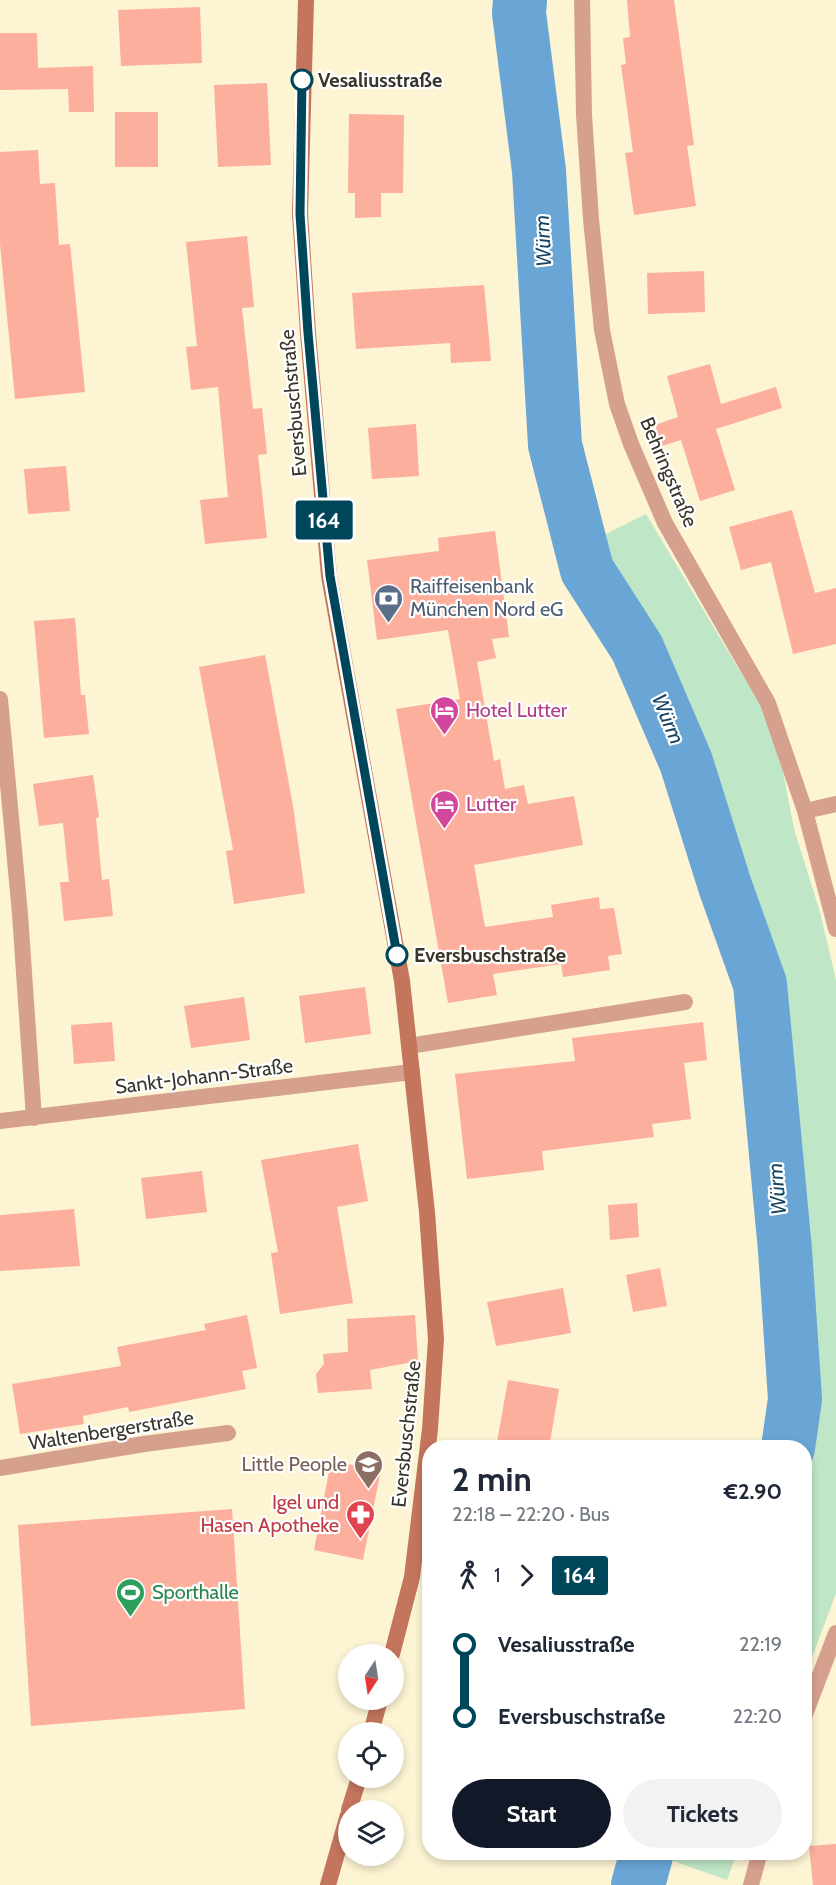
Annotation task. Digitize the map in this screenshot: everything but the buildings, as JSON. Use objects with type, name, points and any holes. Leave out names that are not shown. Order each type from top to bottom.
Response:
[{"type":"main road","name":"Eversbuschstraße","points":[[306,0],[301,101],[300,214],[308,333],[330,576],[402,981],[412,1072],[427,1212],[436,1339],[429,1440]]},
{"type":"main road","name":"Eversbuschstraße","points":[[395,1644],[412,1577],[422,1495]]},
{"type":"main road","points":[[328,1885],[338,1850]]},
{"type":"street","name":"Behringstraße","points":[[582,0],[584,115],[591,219],[602,330],[617,404],[631,444],[665,523],[768,703],[805,811],[836,929]]},
{"type":"street","points":[[0,699],[34,1118]]},
{"type":"street","points":[[805,811],[836,804]]},
{"type":"street","points":[[409,1046],[685,1002]]},
{"type":"street","name":"Sankt-Johann-Straße","points":[[0,1121],[412,1072]]},
{"type":"street","name":"Waltenbergerstraße","points":[[0,1468],[144,1444],[228,1434]]},
{"type":"street","points":[[812,1696],[836,1633]]},
{"type":"street","points":[[751,1885],[758,1860]]},
{"type":"green space","points":[[646,514],[775,730],[794,829],[820,912],[836,980],[836,1593],[812,1658],[812,1440],[806,1440],[814,1352],[798,1246],[787,1012],[776,970],[733,867],[695,732],[650,625],[594,540]]},
{"type":"green space","points":[[670,1860],[734,1860],[727,1880]]},
{"type":"waterway","name":"Würm","points":[[520,0],[519,13],[539,171],[555,445],[587,570],[637,648],[686,762],[725,886],[760,984],[785,1250],[795,1399],[789,1440]]},
{"type":"waterway","name":"Würm","points":[[638,1885],[645,1860]]},
{"type":"bus line","name":"164","points":[[302,80],[300,214],[308,333],[330,576],[397,955]]},
{"type":"place","name":"Vesaliusstraße","points":[[302,80]]},
{"type":"place","name":"Raiffeisenbank München Nord eG","points":[[389,624]]},
{"type":"place","name":"Hotel Lutter","points":[[445,736]]},
{"type":"place","name":"Lutter","points":[[445,830]]},
{"type":"place","name":"Eversbuschstraße","points":[[397,955]]},
{"type":"place","name":"Little People","points":[[368,1490]]},
{"type":"place","name":"Igel und Hasen Apotheke","points":[[360,1540]]},
{"type":"place","name":"Sporthalle","points":[[131,1618]]}]
